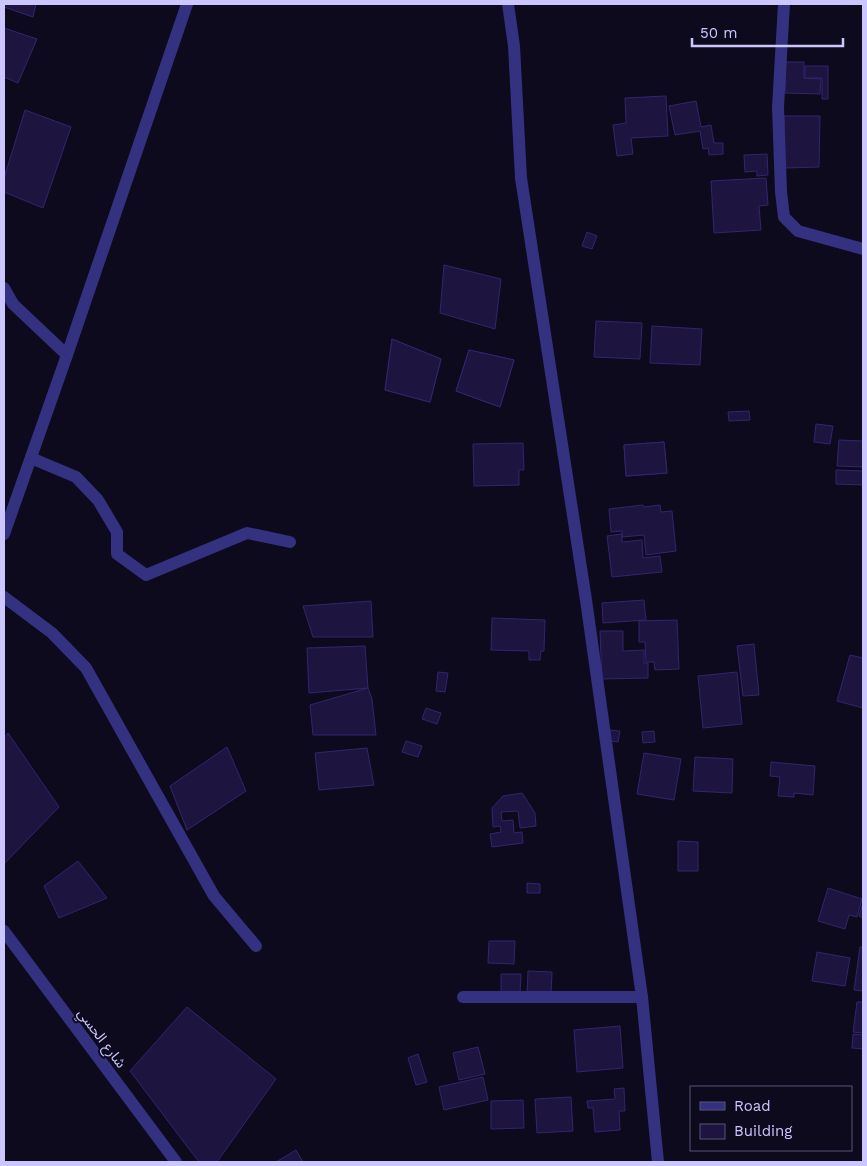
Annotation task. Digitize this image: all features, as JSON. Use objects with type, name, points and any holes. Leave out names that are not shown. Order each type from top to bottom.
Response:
[{"type":"street","points":[[4,534],[68,355],[187,4]]},
{"type":"street","points":[[508,4],[514,46],[521,178],[586,600],[642,997],[658,1162]]},
{"type":"street","points":[[784,4],[778,107],[780,192],[784,217],[798,231],[814,237],[863,249]]},
{"type":"street","points":[[4,288],[13,304],[68,355]]},
{"type":"street","points":[[31,458],[76,477],[98,500],[117,532],[117,554],[146,575],[247,533],[290,542]]},
{"type":"street","points":[[4,597],[52,633],[86,668],[214,896],[256,946]]},
{"type":"street","name":"شارع الحسي","points":[[4,931],[176,1162]]},
{"type":"street","points":[[463,997],[642,997]]},
{"type":"building","points":[[4,4],[36,4],[33,17],[4,7]]},
{"type":"building","points":[[4,28],[37,39],[18,83],[4,77]]},
{"type":"building","points":[[786,62],[804,62],[804,78],[821,79],[820,94],[785,93]]},
{"type":"building","points":[[805,66],[828,66],[828,99],[822,99],[822,78],[805,78]]},
{"type":"building","points":[[666,96],[668,136],[631,138],[633,154],[617,156],[613,125],[626,123],[625,98]]},
{"type":"building","points":[[696,101],[701,127],[711,125],[714,143],[723,143],[723,154],[709,155],[708,148],[703,149],[700,131],[675,135],[669,106]]},
{"type":"building","points":[[25,110],[71,127],[43,208],[4,192],[4,178]]},
{"type":"building","points":[[784,116],[820,116],[819,167],[784,168]]},
{"type":"building","points":[[767,154],[768,175],[757,176],[757,171],[745,172],[744,155]]},
{"type":"building","points":[[766,178],[768,205],[759,206],[761,230],[714,233],[711,181]]},
{"type":"building","points":[[587,232],[597,236],[592,249],[582,246]]},
{"type":"building","points":[[444,265],[501,279],[495,329],[440,313]]},
{"type":"building","points":[[596,321],[642,323],[640,359],[594,357]]},
{"type":"building","points":[[652,326],[702,329],[700,365],[650,363]]},
{"type":"building","points":[[392,339],[441,359],[430,402],[385,390]]},
{"type":"building","points":[[392,339],[441,359],[430,402],[385,390]]},
{"type":"building","points":[[469,350],[514,360],[500,407],[456,391]]},
{"type":"building","points":[[469,350],[514,360],[500,407],[456,391]]},
{"type":"building","points":[[749,411],[750,420],[729,421],[728,412]]},
{"type":"building","points":[[816,424],[833,426],[830,444],[814,442]]},
{"type":"building","points":[[839,440],[863,441],[863,467],[837,466]]},
{"type":"building","points":[[664,442],[667,473],[626,476],[624,445]]},
{"type":"building","points":[[664,442],[667,473],[626,476],[624,445]]},
{"type":"building","points":[[523,443],[524,470],[519,470],[519,485],[474,486],[473,444]]},
{"type":"building","points":[[836,470],[863,471],[863,485],[836,484]]},
{"type":"building","points":[[643,505],[644,507],[660,505],[661,512],[672,511],[676,551],[646,555],[644,535],[622,537],[622,531],[611,532],[609,509]]},
{"type":"building","points":[[622,534],[622,542],[642,540],[643,558],[660,556],[662,572],[612,577],[607,536]]},
{"type":"building","points":[[644,600],[646,620],[603,623],[602,603]]},
{"type":"building","points":[[371,601],[373,637],[313,637],[303,606]]},
{"type":"building","points":[[492,618],[545,620],[544,651],[541,651],[540,660],[529,660],[529,651],[491,650]]},
{"type":"building","points":[[677,620],[679,669],[655,670],[654,662],[646,662],[645,642],[639,642],[639,621]]},
{"type":"building","points":[[600,631],[623,631],[623,651],[644,650],[644,663],[648,663],[648,678],[602,679]]},
{"type":"building","points":[[754,644],[759,695],[743,696],[737,646]]},
{"type":"building","points":[[365,646],[368,688],[309,693],[307,648]]},
{"type":"building","points":[[850,655],[863,658],[863,708],[837,701]]},
{"type":"building","points":[[438,672],[448,673],[445,692],[436,691]]},
{"type":"building","points":[[737,672],[742,724],[703,728],[698,676]]},
{"type":"building","points":[[368,688],[372,699],[376,735],[313,735],[310,705]]},
{"type":"building","points":[[426,708],[441,713],[437,724],[422,719]]},
{"type":"building","points":[[610,730],[620,731],[618,742],[609,741]]},
{"type":"building","points":[[654,731],[655,742],[643,743],[642,732]]},
{"type":"building","points":[[8,733],[59,807],[4,864],[4,738]]},
{"type":"building","points":[[406,741],[422,746],[418,757],[402,752]]},
{"type":"building","points":[[227,747],[246,791],[187,830],[170,786]]},
{"type":"building","points":[[367,748],[374,785],[319,790],[315,753]]},
{"type":"building","points":[[644,753],[681,759],[674,800],[637,794]]},
{"type":"building","points":[[695,757],[733,759],[732,793],[693,791]]},
{"type":"building","points":[[771,762],[815,766],[813,795],[794,793],[794,797],[778,796],[780,777],[770,776]]},
{"type":"building","points":[[522,793],[535,813],[536,826],[520,828],[518,811],[501,812],[502,821],[513,820],[514,833],[522,832],[523,843],[492,847],[490,834],[501,832],[500,826],[493,827],[492,808],[503,796]]},
{"type":"building","points":[[678,841],[698,842],[698,871],[678,871]]},
{"type":"building","points":[[78,861],[107,898],[59,918],[44,886]]},
{"type":"building","points":[[527,883],[540,884],[540,893],[527,893]]},
{"type":"building","points":[[828,888],[862,899],[857,917],[849,915],[845,929],[818,921]]},
{"type":"building","points":[[863,903],[863,918],[859,916]]},
{"type":"building","points":[[489,941],[515,941],[514,964],[488,963]]},
{"type":"building","points":[[860,947],[863,947],[863,991],[854,990]]},
{"type":"building","points":[[817,952],[850,958],[845,986],[812,981]]},
{"type":"building","points":[[528,971],[552,972],[551,995],[527,994]]},
{"type":"building","points":[[501,974],[521,974],[520,994],[501,994]]},
{"type":"building","points":[[857,1002],[863,1002],[863,1033],[853,1032]]},
{"type":"building","points":[[187,1007],[276,1079],[217,1162],[199,1162],[130,1071]]},
{"type":"building","points":[[620,1026],[623,1068],[577,1072],[574,1030]]},
{"type":"building","points":[[853,1034],[863,1035],[863,1049],[852,1048]]},
{"type":"building","points":[[478,1047],[485,1074],[459,1080],[453,1053]]},
{"type":"building","points":[[418,1054],[427,1082],[416,1085],[408,1058]]},
{"type":"building","points":[[483,1077],[488,1100],[444,1110],[439,1087]]},
{"type":"building","points":[[624,1088],[625,1111],[619,1111],[620,1130],[595,1132],[593,1108],[588,1108],[587,1101],[615,1099],[614,1089]]},
{"type":"building","points":[[571,1097],[573,1131],[537,1133],[535,1099]]},
{"type":"building","points":[[523,1100],[524,1128],[491,1129],[491,1101]]},
{"type":"building","points":[[296,1150],[303,1162],[276,1162]]}]
